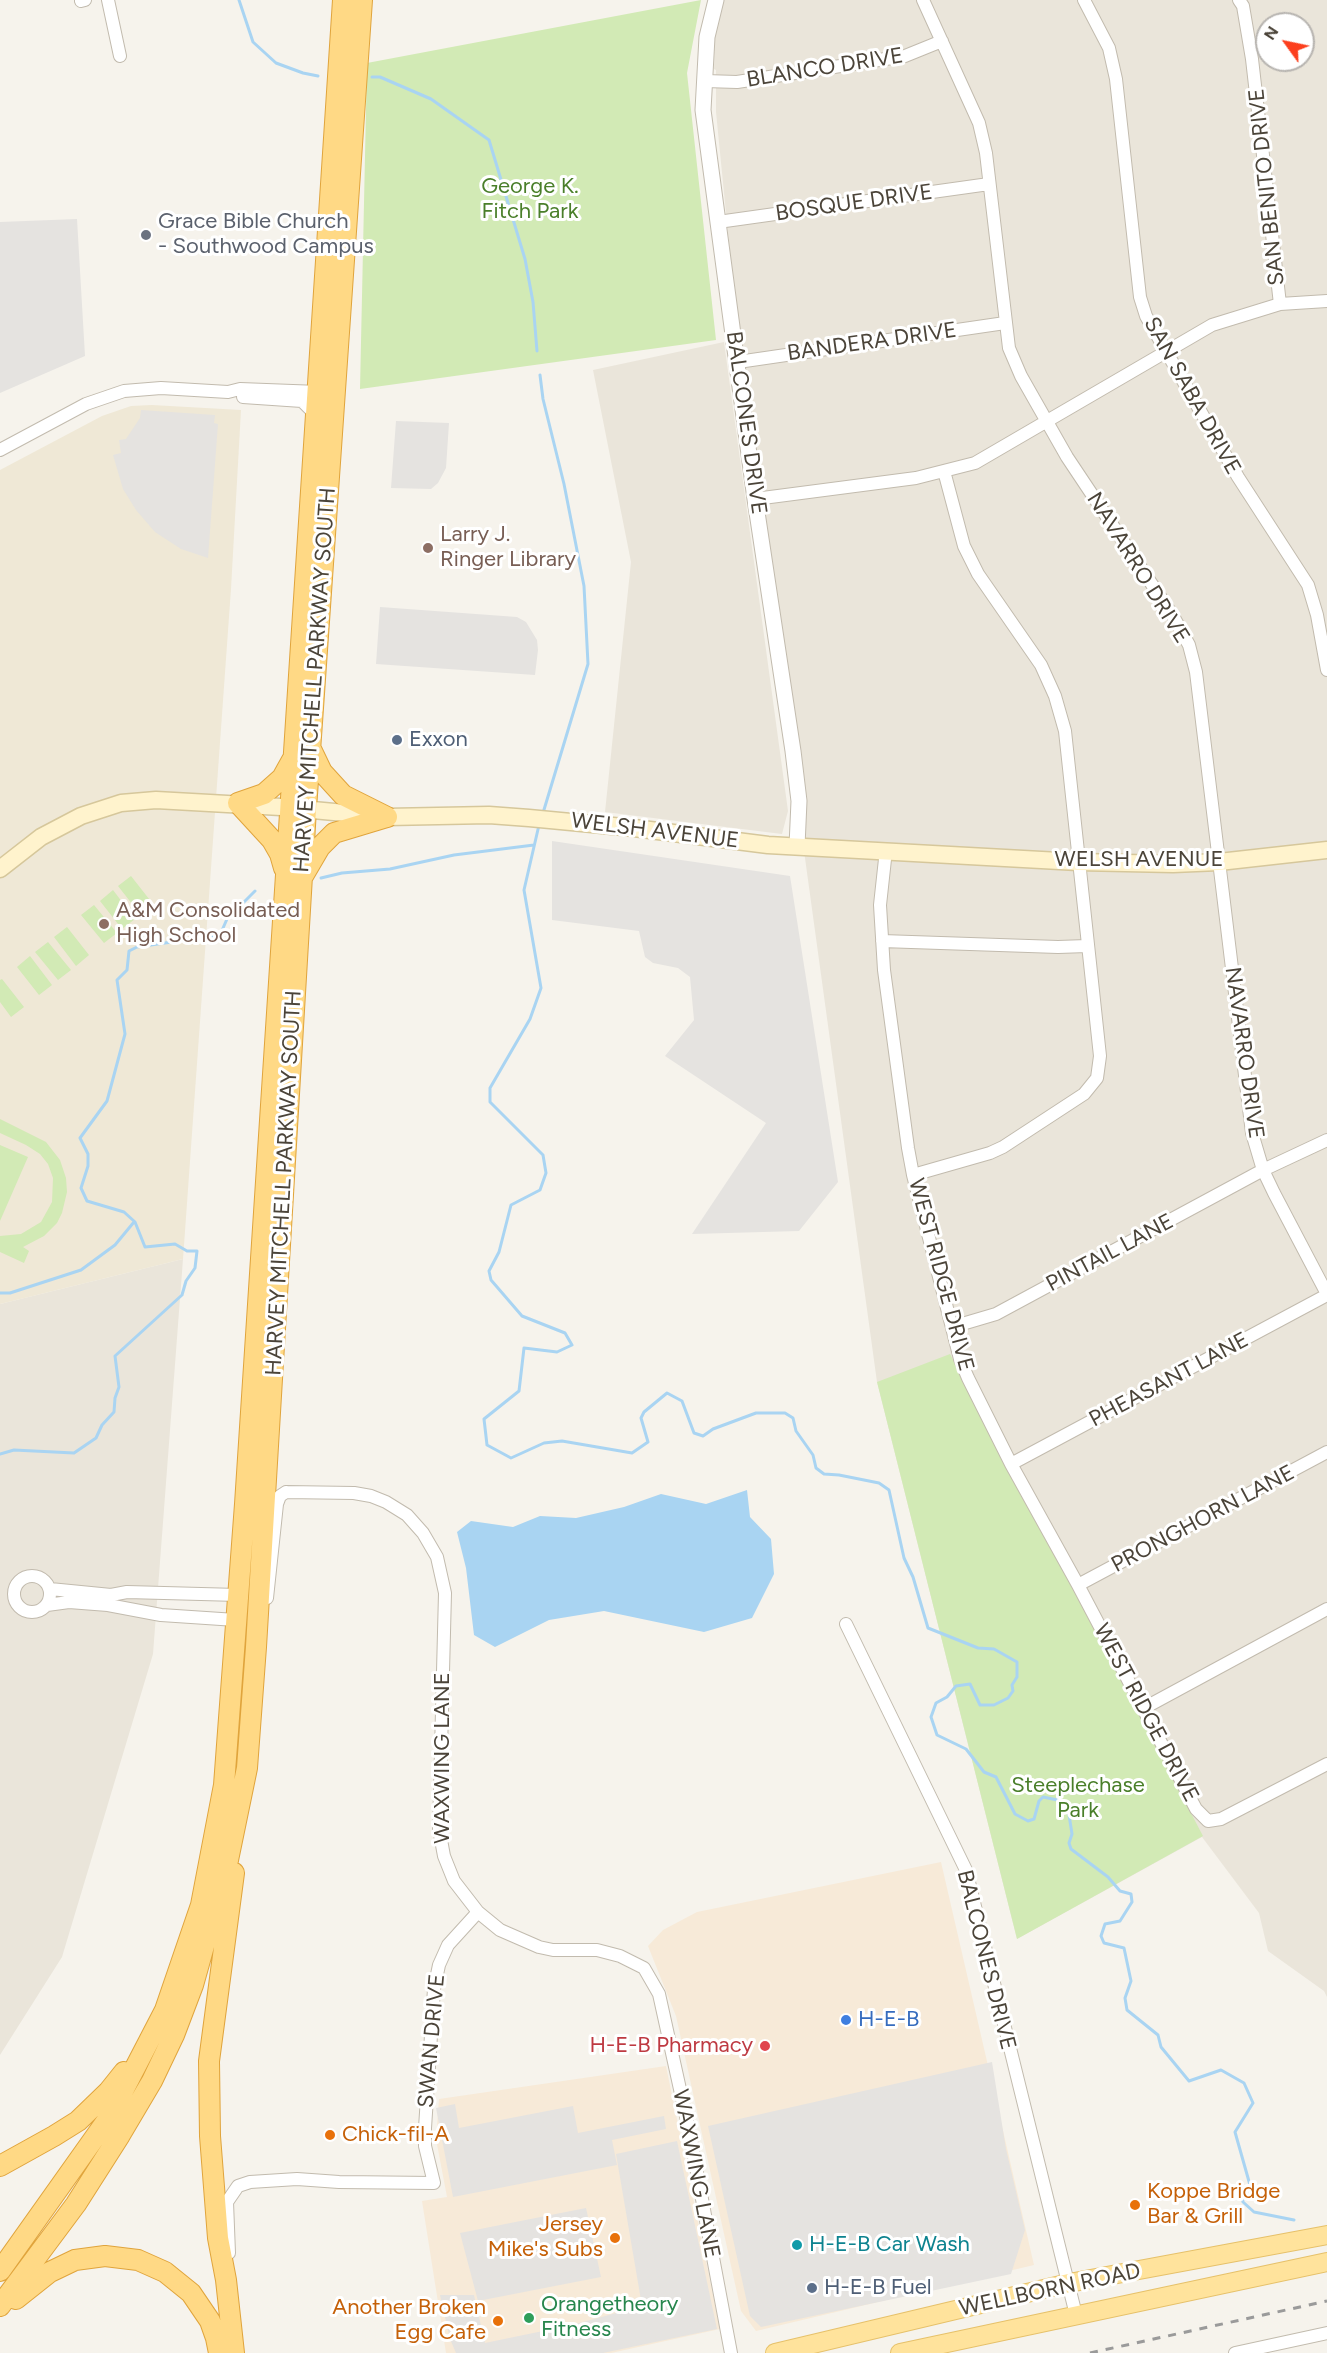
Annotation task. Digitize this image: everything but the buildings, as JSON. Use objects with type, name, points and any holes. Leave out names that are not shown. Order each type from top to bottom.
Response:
[{"type":"highway","points":[[325,414],[326,398],[319,392],[344,0]]},
{"type":"highway","name":"HARVEY MITCHELL PARKWAY SOUTH","points":[[0,2306],[76,2204],[152,2081],[174,2035],[193,1985],[228,1860],[247,1768],[267,1469],[298,808],[325,414],[363,0]]},
{"type":"highway","points":[[302,751],[344,795],[387,817],[334,833],[294,878],[272,840],[238,803],[264,794],[277,784],[302,751]]},
{"type":"highway","name":"HARVEY MITCHELL PARKWAY SOUTH","points":[[0,2271],[111,2116],[165,2010],[201,1905],[224,1785],[294,878]]},
{"type":"highway","points":[[234,2353],[216,2216],[210,2136],[209,2061],[247,1768]]},
{"type":"highway","points":[[0,2166],[78,2121],[93,2107],[129,2066],[165,2010]]},
{"type":"highway","points":[[0,2312],[36,2282],[62,2265],[105,2256],[138,2260],[165,2272],[191,2293],[210,2321],[219,2353]]},
{"type":"main road","name":"WELSH AVENUE","points":[[0,868],[28,845],[53,830],[107,807],[126,802],[156,800],[238,803],[387,817],[489,815],[550,819],[768,845],[1078,862],[1173,864],[1219,862],[1327,850]]},
{"type":"main road","name":"WELLBORN ROAD","points":[[775,2353],[1069,2283],[1327,2235]]},
{"type":"main road","name":"WELLBORN ROAD","points":[[900,2353],[1327,2262]]},
{"type":"street","points":[[108,0],[120,56]]},
{"type":"street","name":"BALCONES DRIVE","points":[[716,0],[707,37],[704,110],[755,499],[799,801],[797,846]]},
{"type":"street","name":"NAVARRO DRIVE","points":[[923,0],[979,123],[986,153],[1009,348],[1021,376],[1067,457],[1173,616],[1189,645],[1196,672],[1252,1133],[1263,1170],[1327,1295]]},
{"type":"street","name":"SAN SABA DRIVE","points":[[1084,0],[1109,48],[1116,79],[1140,297],[1146,316],[1238,477],[1308,585],[1317,615],[1327,670]]},
{"type":"street","name":"SAN BENITO DRIVE","points":[[1239,0],[1243,6],[1252,59],[1280,304]]},
{"type":"street","name":"BLANCO DRIVE","points":[[705,81],[737,82],[905,56],[942,40]]},
{"type":"street","name":"BOSQUE DRIVE","points":[[718,222],[989,184]]},
{"type":"street","points":[[755,499],[916,478],[975,463],[1212,325],[1280,304],[1327,301]]},
{"type":"street","name":"BANDERA DRIVE","points":[[738,362],[1005,323]]},
{"type":"street","points":[[0,450],[86,404],[124,391],[161,388],[228,392],[239,396],[302,401],[325,414]]},
{"type":"street","points":[[228,392],[240,388],[319,392]]},
{"type":"street","points":[[913,1175],[1003,1147],[1084,1094],[1097,1078],[1100,1056],[1065,731],[1055,696],[1041,665],[978,574],[964,546],[944,471]]},
{"type":"street","name":"WEST RIDGE DRIVE","points":[[886,850],[880,905],[882,941],[891,1028],[913,1175],[960,1359],[968,1378],[1011,1464],[1144,1708],[1196,1809],[1208,1821],[1221,1819],[1327,1764]]},
{"type":"street","points":[[882,941],[1058,947],[1087,945]]},
{"type":"street","name":"PINTAIL LANE","points":[[952,1327],[996,1314],[1263,1170],[1327,1140]]},
{"type":"street","name":"PHEASANT LANE","points":[[1011,1464],[1327,1295]]},
{"type":"street","name":"PRONGHORN LANE","points":[[1078,1585],[1327,1452]]},
{"type":"street","points":[[256,1647],[269,1590],[277,1504],[280,1496],[286,1492],[278,1486],[267,1469]]},
{"type":"street","name":"WAXWING LANE","points":[[286,1492],[354,1493],[386,1502],[407,1515],[423,1533],[437,1557],[445,1593],[439,1829],[444,1856],[454,1881],[478,1912],[500,1930],[539,1947],[553,1950],[597,1950],[633,1961],[644,1968],[659,1994],[689,2130],[731,2353]]},
{"type":"street","points":[[47,1605],[50,1589],[43,1579],[32,1575],[17,1582],[13,1593],[16,1604],[24,1611],[36,1612],[47,1605],[69,1602],[108,1605],[161,1615],[236,1620]]},
{"type":"street","points":[[50,1589],[111,1595],[127,1592],[238,1595]]},
{"type":"street","points":[[1144,1708],[1327,1610]]},
{"type":"street","name":"BALCONES DRIVE","points":[[846,1624],[966,1870],[1076,2315]]},
{"type":"street","name":"SWAN DRIVE","points":[[226,2280],[230,2257],[226,2202],[238,2186],[250,2182],[274,2180],[434,2183],[425,2145],[425,2128],[434,1989],[439,1965],[448,1945],[478,1912]]},
{"type":"street","points":[[1235,2353],[1327,2333]]},
{"type":"shaded area","points":[[716,0],[1327,0],[1327,1997],[1324,1991],[1268,1951],[1259,1913],[1202,1837],[1017,1939],[877,1382],[751,465],[716,112],[716,70],[714,69]]},
{"type":"shaded area","points":[[77,219],[85,356],[0,393],[0,222]]},
{"type":"shaded area","points":[[724,342],[788,811],[782,834],[605,812],[631,562],[593,370]]},
{"type":"shaded area","name":"A&M Consolidated High School","points":[[131,406],[241,410],[231,589],[183,1259],[0,1304],[0,470],[102,416]]},
{"type":"shaded area","points":[[141,410],[215,415],[214,423],[218,424],[208,558],[181,549],[155,532],[136,510],[123,489],[113,455],[121,453],[119,440],[126,439],[140,418]]},
{"type":"shaded area","points":[[396,421],[449,423],[446,468],[438,483],[431,489],[391,488]]},
{"type":"shaded area","points":[[380,607],[517,617],[526,622],[537,640],[535,675],[376,664]]},
{"type":"shaded area","points":[[552,841],[790,876],[838,1182],[799,1231],[692,1234],[766,1123],[665,1056],[694,1020],[690,977],[678,968],[653,963],[645,957],[639,931],[552,920]]},
{"type":"shaded area","points":[[183,1259],[153,1654],[62,1957],[0,2055],[0,1304]]},
{"type":"shaded area","points":[[941,1862],[1034,2265],[756,2331],[741,2311],[676,2016],[648,1946],[663,1930],[697,1912]]},
{"type":"shaded area","points":[[992,2062],[1006,2149],[1025,2230],[1011,2274],[761,2327],[750,2316],[708,2126]]},
{"type":"shaded area","points":[[666,2066],[720,2329],[611,2353],[446,2353],[422,2201],[447,2197],[436,2139],[439,2099]]},
{"type":"shaded area","points":[[455,2104],[459,2128],[573,2106],[578,2133],[664,2116],[666,2129],[612,2140],[617,2165],[453,2197],[436,2108]]},
{"type":"shaded area","points":[[677,2141],[717,2329],[603,2353],[456,2353],[450,2339],[440,2295],[474,2295],[485,2343],[572,2325],[642,2306],[616,2154]]},
{"type":"shaded area","points":[[586,2208],[601,2277],[478,2301],[460,2233]]},
{"type":"green space","name":"George K. Fitch Park","points":[[701,0],[687,73],[716,340],[360,389],[367,63]]},
{"type":"green space","points":[[131,876],[153,904],[140,914],[118,886]]},
{"type":"green space","points":[[113,890],[135,919],[122,929],[100,901]]},
{"type":"green space","points":[[94,905],[117,933],[104,943],[81,915]]},
{"type":"green space","points":[[67,927],[89,955],[76,966],[54,937]]},
{"type":"green space","points":[[48,942],[71,970],[58,980],[35,952]]},
{"type":"green space","points":[[30,956],[52,985],[39,995],[17,967]]},
{"type":"green space","points":[[2,979],[24,1007],[11,1017],[0,1002],[0,980]]},
{"type":"green space","points":[[0,1119],[46,1142],[60,1160],[66,1178],[67,1192],[62,1213],[57,1223],[44,1236],[23,1247],[29,1251],[24,1263],[0,1252],[0,1236],[21,1234],[41,1222],[52,1202],[53,1178],[48,1164],[40,1154],[0,1133]]},
{"type":"green space","points":[[0,1145],[28,1157],[0,1221]]},
{"type":"green space","name":"Steeplechase Park","points":[[950,1354],[1203,1836],[1017,1939],[877,1382]]},
{"type":"water","points":[[747,1490],[750,1517],[771,1539],[774,1574],[752,1618],[704,1632],[604,1611],[549,1620],[495,1647],[474,1635],[466,1568],[457,1532],[471,1521],[513,1527],[540,1516],[576,1518],[624,1507],[661,1494],[706,1504]]},
{"type":"waterway","points":[[239,0],[253,42],[276,63],[318,76]]},
{"type":"waterway","points":[[372,77],[380,77],[431,99],[489,140],[525,259],[533,302],[537,351]]},
{"type":"waterway","points":[[540,375],[543,399],[564,484],[584,586],[588,664],[543,813]]},
{"type":"waterway","points":[[539,825],[524,890],[541,988],[530,1019],[490,1088],[490,1102],[543,1155],[546,1173],[540,1190],[511,1205],[499,1252],[489,1271],[491,1280],[522,1316],[565,1333],[572,1345],[557,1352],[524,1348],[519,1391],[484,1419],[487,1445],[511,1458],[544,1443],[562,1441],[632,1453],[648,1442],[641,1418],[644,1412],[667,1393],[682,1401],[694,1433],[703,1436],[713,1429],[756,1413],[785,1413],[793,1418],[796,1431],[813,1455],[816,1468],[824,1474],[879,1483],[889,1490],[904,1558],[913,1577],[928,1628],[978,1648],[994,1649],[1017,1662],[1017,1677],[1012,1685],[1013,1691],[1008,1698],[994,1705],[980,1705],[970,1684],[956,1686],[947,1697],[936,1703],[931,1717],[937,1735],[966,1749],[984,1772],[996,1777],[1015,1814],[1028,1821],[1034,1819],[1039,1801],[1043,1797],[1067,1802],[1072,1834],[1069,1843],[1071,1849],[1108,1877],[1120,1891],[1131,1894],[1132,1902],[1120,1921],[1105,1924],[1101,1936],[1104,1943],[1124,1948],[1131,1981],[1125,1998],[1127,2010],[1158,2035],[1161,2047],[1189,2081],[1221,2070],[1244,2083],[1253,2103],[1235,2132],[1250,2185],[1242,2197],[1243,2202],[1254,2212],[1294,2220]]},
{"type":"waterway","points":[[321,878],[342,873],[390,869],[454,855],[534,845]]},
{"type":"waterway","points":[[0,1454],[14,1450],[74,1453],[96,1438],[102,1425],[114,1412],[119,1387],[115,1356],[182,1295],[186,1281],[195,1268],[197,1251],[187,1251],[175,1244],[145,1247],[135,1222],[124,1212],[87,1201],[81,1188],[88,1166],[88,1154],[80,1138],[107,1101],[125,1034],[117,980],[127,970],[129,951],[137,947],[220,935],[227,919],[255,891]]},
{"type":"waterway","points":[[0,1293],[10,1293],[81,1270],[115,1245],[134,1222]]},
{"type":"railway","points":[[1090,2353],[1327,2301]]},
{"type":"place","name":"Grace Bible Church - Southwood Campus","points":[[146,235]]},
{"type":"place","name":"Larry J. Ringer Library","points":[[428,548]]},
{"type":"place","name":"Exxon","points":[[397,740]]},
{"type":"place","name":"A&M Consolidated High School","points":[[104,924]]},
{"type":"place","name":"H-E-B","points":[[846,2020]]},
{"type":"place","name":"H-E-B Pharmacy","points":[[765,2046]]},
{"type":"place","name":"Chick-fil-A","points":[[330,2135]]},
{"type":"place","name":"Koppe Bridge Bar & Grill","points":[[1135,2205]]},
{"type":"place","name":"Jersey Mike's Subs","points":[[615,2238]]},
{"type":"place","name":"H-E-B Car Wash","points":[[797,2245]]},
{"type":"place","name":"H-E-B Fuel","points":[[812,2288]]},
{"type":"place","name":"Orangetheory Fitness","points":[[529,2318]]},
{"type":"place","name":"Another Broken Egg Cafe","points":[[498,2321]]}]
